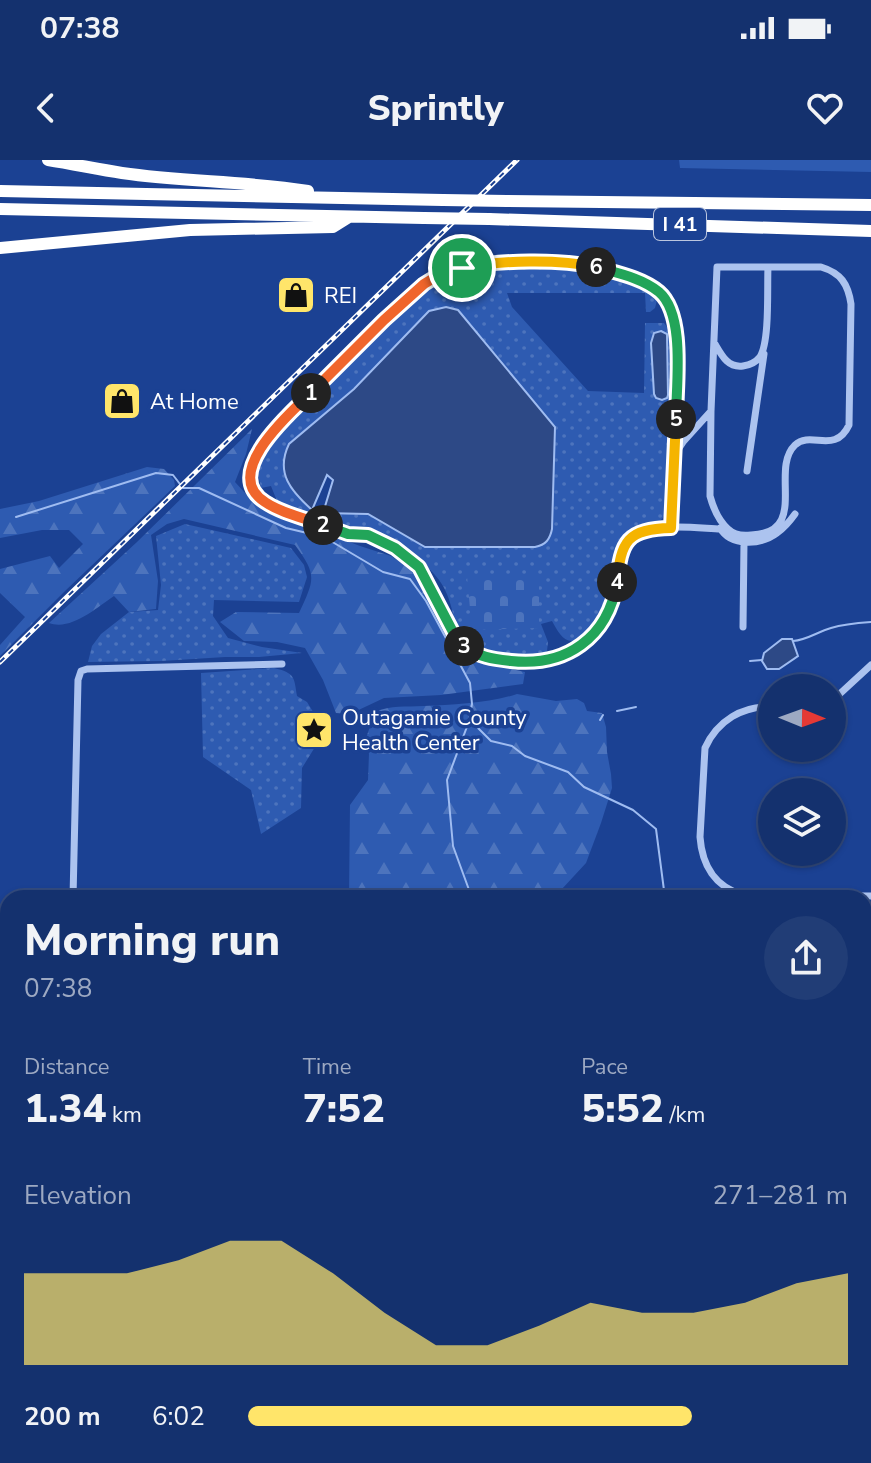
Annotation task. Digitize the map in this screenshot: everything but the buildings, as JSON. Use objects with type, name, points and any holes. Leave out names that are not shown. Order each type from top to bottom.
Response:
[{"type":"highway","points":[[48,160],[121,173],[266,185],[351,198]]},
{"type":"highway","name":"I 41","points":[[0,191],[871,205]]},
{"type":"highway","name":"I 41","points":[[0,209],[871,231]]},
{"type":"highway","points":[[0,248],[190,230],[324,228],[333,227],[349,217]]},
{"type":"street","points":[[671,528],[675,454],[674,319],[664,297],[647,284],[579,263],[482,263],[442,273],[424,284],[278,426],[261,447],[250,475],[251,487],[263,502],[348,534],[368,535],[395,548],[419,567],[460,642],[478,655],[511,661],[554,659],[571,652],[603,624],[612,607],[624,544],[632,537],[659,528],[721,529]]},
{"type":"street","points":[[717,267],[768,267],[821,267],[832,270],[847,286],[851,304],[850,419],[846,431],[839,438],[830,441],[804,440],[792,448],[786,465],[784,512],[779,522],[762,535],[741,535],[725,526],[710,496],[717,267]]},
{"type":"street","points":[[747,471],[766,342],[768,267]]},
{"type":"street","points":[[713,341],[727,363],[746,366],[758,360],[766,332]]},
{"type":"street","points":[[675,454],[711,411]]},
{"type":"street","points":[[709,508],[724,534],[744,542],[766,539],[776,534],[795,514]]},
{"type":"street","points":[[743,627],[744,542]]},
{"type":"street","points":[[73,890],[78,680],[81,671],[282,664]]},
{"type":"street","points":[[846,688],[871,665]]},
{"type":"street","points":[[730,890],[719,883],[703,857],[700,837],[705,748],[724,722],[758,707]]},
{"type":"green space","points":[[679,160],[871,160],[871,172],[680,168]]},
{"type":"green space","points":[[484,266],[579,267],[639,285],[652,292],[657,300],[650,312],[646,312],[645,293],[507,293],[512,307],[588,391],[644,393],[645,323],[664,323],[671,332],[674,348],[668,510],[661,520],[633,533],[619,546],[606,606],[591,629],[573,641],[564,638],[552,621],[541,624],[548,642],[547,651],[532,659],[487,653],[471,646],[461,636],[442,584],[421,562],[394,544],[324,523],[323,513],[368,514],[425,547],[354,389],[289,444],[307,505],[312,510],[306,515],[279,506],[271,486],[261,488],[257,469],[269,443],[284,423],[430,284],[458,271]]},
{"type":"green space","points":[[252,429],[235,482],[257,506],[391,556],[414,571],[465,659],[525,672],[523,684],[441,695],[384,698],[350,714],[336,713],[323,680],[305,648],[277,642],[244,641],[220,622],[236,612],[299,613],[311,578],[307,564],[295,545],[184,519],[167,524],[151,535],[158,581],[156,609],[129,612],[114,596],[74,621],[57,625],[49,623]]},
{"type":"green space","points":[[147,467],[164,469],[174,480],[175,486],[0,656],[0,645],[25,617],[0,593],[0,569],[50,556],[59,568],[83,544],[69,530],[42,530],[0,538],[0,509],[39,501]]},
{"type":"green space","points":[[185,524],[291,548],[304,565],[307,577],[299,602],[214,600],[213,616],[228,638],[302,653],[88,662],[92,646],[101,634],[129,612],[158,610],[161,585],[156,536]]},
{"type":"green space","points":[[467,576],[539,576],[539,628],[472,630]]},
{"type":"green space","points":[[274,668],[292,677],[297,696],[307,702],[315,715],[317,739],[302,768],[301,808],[261,834],[251,790],[203,757],[201,673]]},
{"type":"green space","points":[[517,694],[556,701],[577,699],[584,703],[587,711],[602,713],[612,788],[586,863],[561,890],[349,890],[350,805],[368,780],[369,754],[365,741],[375,712],[393,707],[447,705]]},
{"type":"shaded area","points":[[446,307],[458,310],[555,427],[552,529],[547,541],[539,546],[425,547],[368,514],[323,513],[333,480],[327,475],[312,510],[287,481],[284,464],[289,444],[354,389],[429,311]]},
{"type":"shaded area","points":[[661,331],[667,334],[668,395],[662,400],[654,394],[651,343],[654,333]]},
{"type":"shaded area","points":[[782,639],[792,639],[798,656],[779,669],[767,669],[762,661],[764,653]]},
{"type":"waterway","points":[[16,517],[156,473],[173,475],[183,488],[199,488],[286,528],[324,537],[383,572],[410,579],[426,601],[470,683],[472,704],[468,724],[447,780],[453,846],[469,890]]},
{"type":"waterway","points":[[793,641],[836,627],[871,622]]},
{"type":"waterway","points":[[750,661],[762,660]]},
{"type":"waterway","points":[[617,711],[636,707]]},
{"type":"waterway","points":[[600,720],[603,715]]},
{"type":"waterway","points":[[470,725],[477,727],[491,741],[512,746],[525,756],[568,772],[584,787],[633,810],[656,829],[664,890]]},
{"type":"railway","points":[[0,662],[517,160]]},
{"type":"place","name":"REI","points":[[296,295]]},
{"type":"place","name":"At Home","points":[[122,401]]},
{"type":"place","name":"Outagamie County Health Center","points":[[314,730]]},
{"type":"route","points":[[554,262],[596,267],[627,276],[657,290],[664,297],[674,319],[677,351],[671,528],[648,530],[627,540],[620,555],[612,607],[603,624],[571,652],[554,659],[511,661],[486,658],[472,652],[453,632],[419,567],[412,560],[368,535],[348,534],[263,502],[251,487],[250,475],[256,456],[278,426],[424,284],[442,273],[462,268],[482,263],[554,262]]}]
